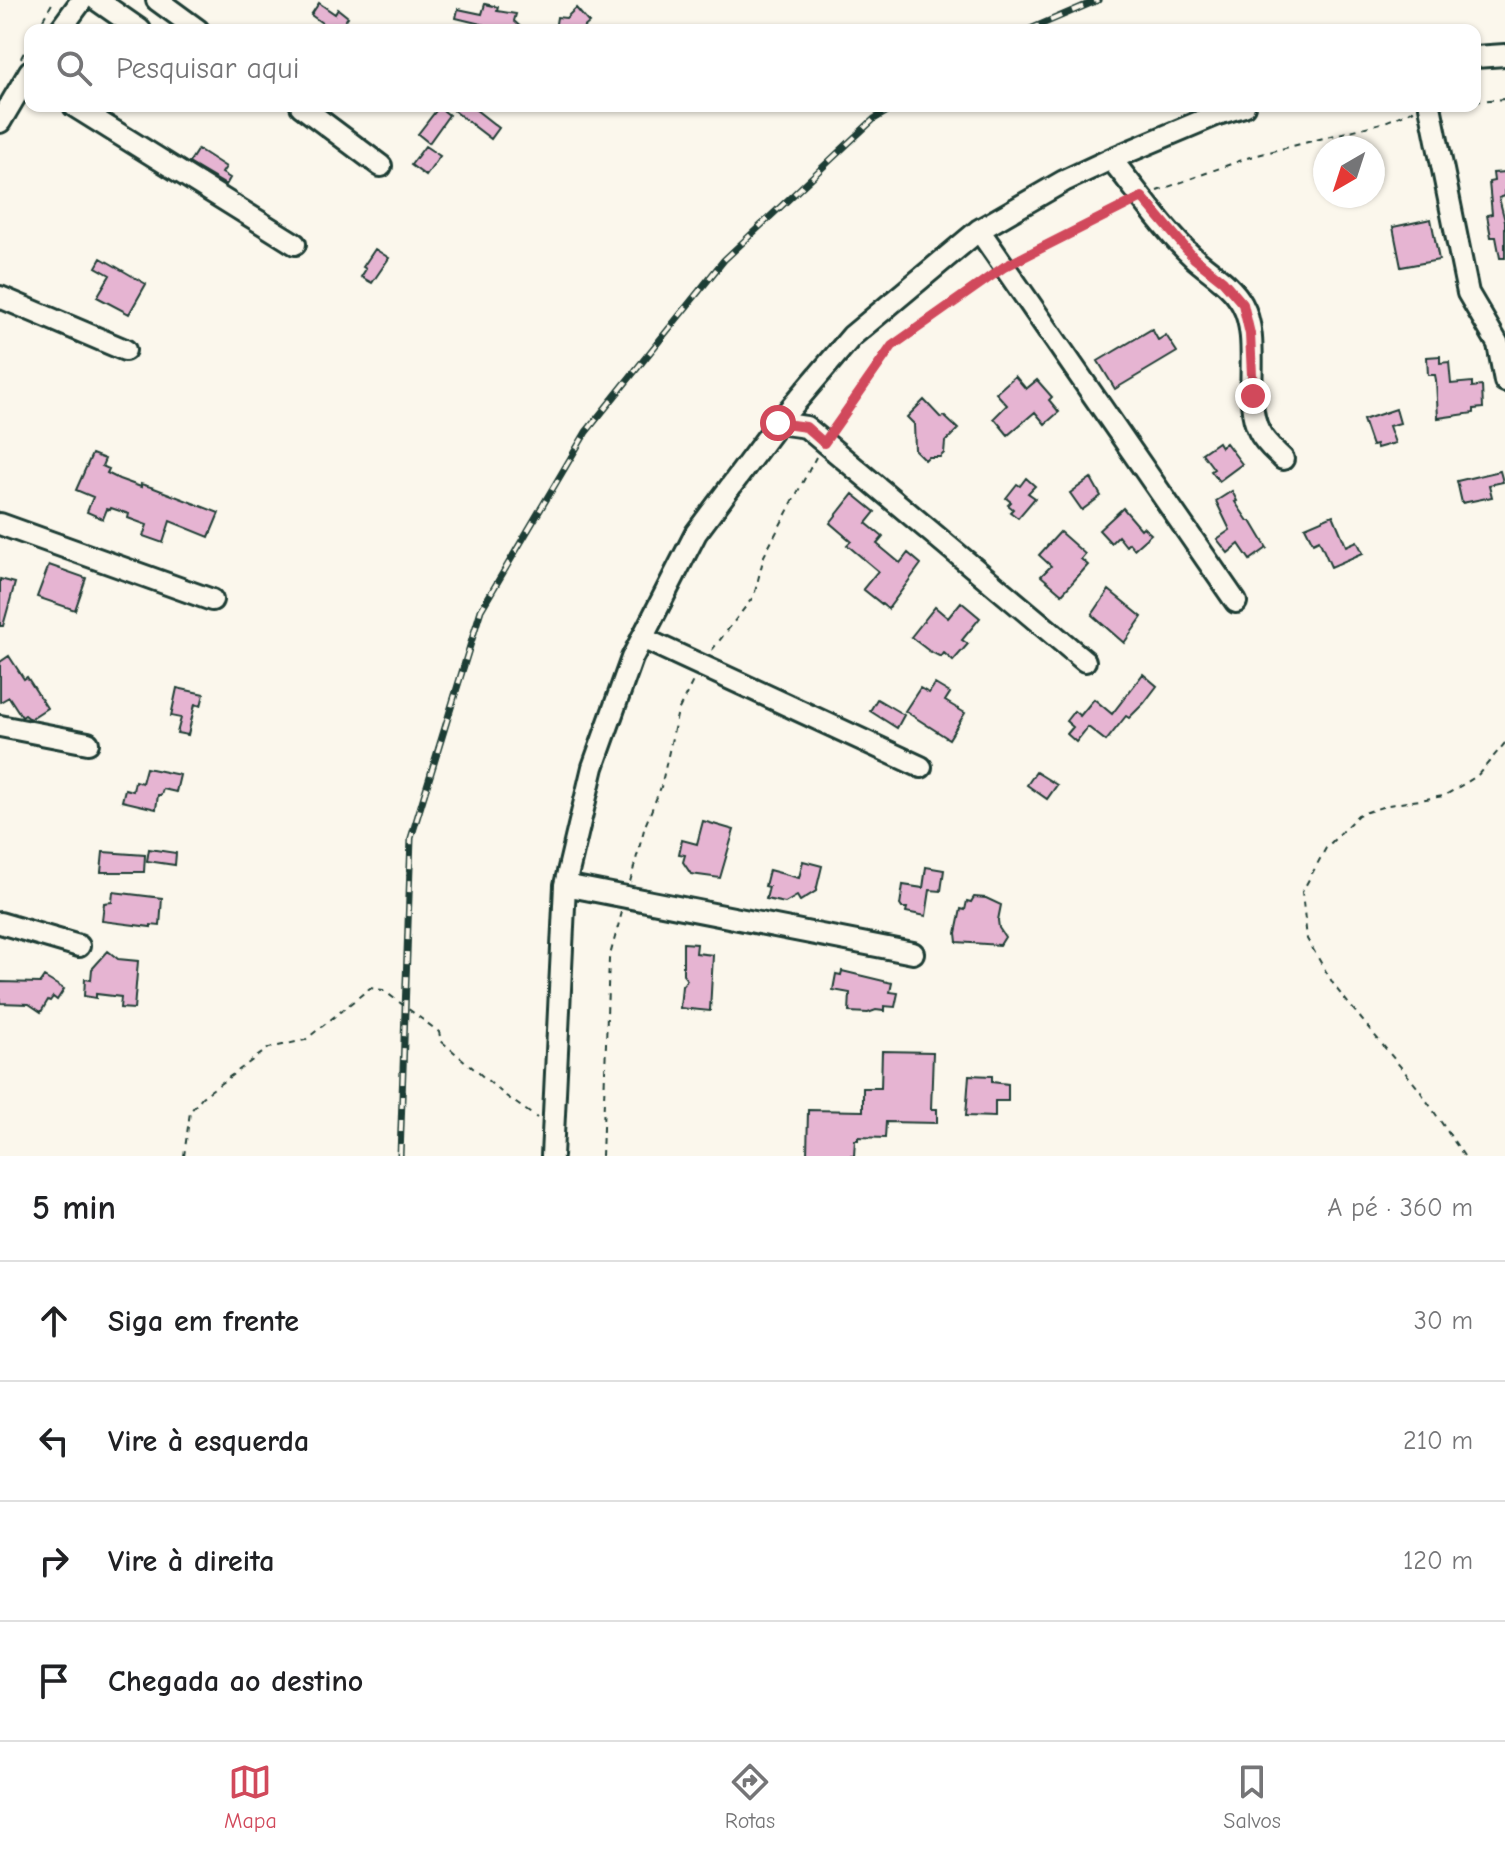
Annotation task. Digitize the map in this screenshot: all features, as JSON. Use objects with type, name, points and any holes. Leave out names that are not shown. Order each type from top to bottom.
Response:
[{"type":"street","points":[[64,24],[82,0]]},
{"type":"street","points":[[97,0],[131,24]]},
{"type":"street","points":[[157,0],[190,24]]},
{"type":"street","points":[[1481,57],[1505,55]]},
{"type":"street","points":[[0,122],[24,83]]},
{"type":"street","points":[[84,112],[295,244]]},
{"type":"street","points":[[309,112],[381,166]]},
{"type":"street","points":[[552,1156],[565,885],[593,767],[632,658],[696,533],[778,423],[852,336],[979,230],[1064,181],[1180,129],[1227,112]]},
{"type":"street","points":[[1431,112],[1468,293],[1498,344],[1505,381]]},
{"type":"street","points":[[1111,159],[1184,248],[1223,281],[1243,304],[1250,334],[1254,418],[1265,442],[1283,459]]},
{"type":"street","points":[[979,230],[1236,602]]},
{"type":"street","points":[[0,297],[125,350]]},
{"type":"street","points":[[798,400],[806,427],[1085,661]]},
{"type":"street","points":[[778,423],[806,427]]},
{"type":"street","points":[[0,524],[212,600]]},
{"type":"street","points":[[642,638],[921,767]]},
{"type":"street","points":[[0,726],[88,743]]},
{"type":"street","points":[[565,885],[913,953]]},
{"type":"street","points":[[0,923],[79,946]]},
{"type":"path","points":[[40,24],[54,0]]},
{"type":"path","points":[[1481,101],[1505,99]]},
{"type":"path","points":[[602,1156],[609,959],[645,826],[661,787],[678,711],[702,665],[754,596],[764,556],[824,443],[892,346],[1004,267],[1142,197],[1250,157],[1385,122],[1408,112]]},
{"type":"path","points":[[1464,1156],[1418,1088],[1335,987],[1307,939],[1302,892],[1326,848],[1358,815],[1388,805],[1444,796],[1477,776],[1505,743]]},
{"type":"path","points":[[184,1156],[190,1112],[202,1097],[269,1048],[305,1040],[370,988],[383,990],[439,1032],[441,1041],[529,1115],[552,1124]]},
{"type":"building","points":[[319,3],[335,14],[338,9],[348,17],[345,21],[349,24],[323,24],[311,15]]},
{"type":"building","points":[[485,4],[498,7],[497,11],[516,14],[514,21],[517,24],[481,24],[456,18],[458,9],[482,14]]},
{"type":"building","points":[[576,8],[589,23],[556,24],[557,17],[566,18]]},
{"type":"building","points":[[435,112],[449,115],[429,143],[418,134]]},
{"type":"building","points":[[456,112],[479,112],[499,128],[491,139]]},
{"type":"building","points":[[425,146],[440,156],[426,176],[411,165]]},
{"type":"building","points":[[198,149],[226,167],[222,173],[230,178],[226,185],[189,163]]},
{"type":"building","points":[[1505,172],[1505,196],[1499,198],[1505,221],[1505,258],[1500,258],[1496,237],[1491,237],[1487,215],[1492,214],[1489,182],[1494,181],[1493,173]]},
{"type":"building","points":[[1431,219],[1439,260],[1401,267],[1393,227]]},
{"type":"building","points":[[375,249],[389,258],[372,283],[361,277],[366,269],[363,267]]},
{"type":"building","points":[[101,258],[146,284],[129,314],[97,297],[110,275],[96,267]]},
{"type":"building","points":[[1152,329],[1158,340],[1166,335],[1177,352],[1115,389],[1098,361]]},
{"type":"building","points":[[1440,356],[1440,363],[1449,362],[1451,384],[1472,382],[1472,387],[1482,386],[1483,408],[1474,409],[1474,413],[1438,418],[1436,380],[1435,375],[1428,375],[1427,357]]},
{"type":"building","points":[[1015,376],[1026,389],[1037,380],[1052,397],[1049,400],[1059,412],[1045,424],[1035,412],[1008,435],[994,418],[1007,405],[996,393]]},
{"type":"building","points":[[924,400],[941,418],[944,416],[958,429],[945,442],[944,453],[940,457],[925,460],[915,450],[914,424],[907,417]]},
{"type":"building","points":[[1396,409],[1400,423],[1389,426],[1395,443],[1377,448],[1376,445],[1372,446],[1363,420]]},
{"type":"building","points":[[1218,442],[1221,447],[1226,443],[1242,464],[1219,481],[1202,453]]},
{"type":"building","points":[[92,454],[105,459],[102,466],[109,469],[107,473],[119,479],[154,488],[219,513],[209,537],[170,521],[163,543],[143,536],[147,525],[128,518],[129,514],[111,508],[107,509],[103,519],[87,512],[93,497],[76,490]]},
{"type":"building","points":[[1500,471],[1503,482],[1489,485],[1492,497],[1462,503],[1457,481]]},
{"type":"building","points":[[1026,478],[1035,486],[1028,493],[1035,498],[1018,518],[1010,512],[1013,509],[1008,505],[1011,502],[1006,498]]},
{"type":"building","points":[[1091,478],[1101,496],[1082,510],[1070,493]]},
{"type":"building","points":[[1232,491],[1235,502],[1267,548],[1250,560],[1239,544],[1228,553],[1217,539],[1230,530],[1216,501]]},
{"type":"building","points":[[853,494],[875,512],[866,523],[883,537],[877,544],[900,563],[908,553],[921,564],[888,609],[863,589],[878,571],[847,545],[851,541],[830,523]]},
{"type":"building","points":[[1123,508],[1141,529],[1143,527],[1151,534],[1134,549],[1129,543],[1126,546],[1118,536],[1111,543],[1099,530]]},
{"type":"building","points":[[1333,515],[1346,546],[1357,541],[1363,553],[1331,567],[1319,540],[1313,543],[1305,527]]},
{"type":"building","points":[[1060,532],[1085,554],[1081,559],[1088,565],[1062,594],[1041,576],[1051,566],[1039,555]]},
{"type":"building","points":[[49,565],[86,578],[75,610],[37,597]]},
{"type":"building","points":[[0,579],[15,583],[3,626],[0,626]]},
{"type":"building","points":[[1109,590],[1142,617],[1124,643],[1092,615]]},
{"type":"building","points":[[961,602],[980,618],[962,640],[968,644],[953,661],[944,653],[941,657],[929,651],[911,637],[935,607],[948,618]]},
{"type":"building","points":[[9,656],[47,708],[30,719],[25,715],[22,717],[9,697],[0,702],[0,662]]},
{"type":"building","points":[[1143,674],[1157,686],[1106,741],[1088,727],[1076,742],[1067,734],[1073,727],[1066,721],[1074,711],[1080,716],[1094,699],[1112,714]]},
{"type":"building","points":[[935,684],[950,693],[945,701],[965,713],[949,739],[905,711],[920,688],[929,693]]},
{"type":"building","points":[[177,688],[204,694],[201,706],[195,704],[188,735],[177,733],[181,718],[171,716]]},
{"type":"building","points":[[877,699],[904,715],[897,728],[870,711]]},
{"type":"building","points":[[146,768],[180,775],[176,792],[163,789],[158,795],[156,809],[122,801],[125,789],[133,791],[135,781],[142,783]]},
{"type":"building","points":[[1036,772],[1057,785],[1047,799],[1027,785]]},
{"type":"building","points":[[703,821],[734,830],[720,878],[691,874],[683,862],[685,855],[679,854],[682,840],[697,844]]},
{"type":"building","points":[[149,849],[176,853],[175,865],[147,861]]},
{"type":"building","points":[[103,852],[145,855],[144,872],[101,872]]},
{"type":"building","points":[[803,861],[822,866],[816,891],[800,901],[797,896],[785,903],[766,899],[769,870],[799,878]]},
{"type":"building","points":[[926,867],[944,870],[941,891],[930,890],[926,916],[906,912],[907,908],[900,905],[903,885],[923,888]]},
{"type":"building","points":[[113,892],[162,898],[160,926],[102,921],[104,903],[112,902]]},
{"type":"building","points":[[974,897],[986,898],[1001,905],[999,928],[1005,937],[1000,945],[957,942],[961,909],[965,910],[967,901],[971,902]]},
{"type":"building","points":[[683,943],[697,944],[696,953],[713,955],[710,1011],[680,1008],[682,986],[687,980],[683,975]]},
{"type":"building","points":[[108,951],[118,959],[138,961],[134,1009],[120,1008],[121,997],[84,996],[85,979],[91,980],[92,969]]},
{"type":"building","points":[[842,971],[892,983],[890,992],[898,993],[895,1007],[884,1006],[884,1011],[868,1013],[849,1012],[850,993],[833,990],[836,974],[841,975]]},
{"type":"building","points":[[44,977],[64,989],[57,1000],[53,997],[48,1000],[41,1012],[29,1004],[0,1003],[0,982],[40,983]]},
{"type":"building","points":[[882,1051],[933,1052],[931,1109],[937,1109],[937,1123],[886,1122],[885,1138],[858,1137],[855,1140],[854,1156],[807,1156],[808,1110],[863,1111],[863,1088],[881,1088]]},
{"type":"building","points":[[969,1075],[992,1076],[992,1082],[1008,1084],[1008,1101],[995,1101],[995,1117],[966,1116]]},
{"type":"railway","points":[[1042,24],[1098,0]]},
{"type":"railway","points":[[400,1156],[411,838],[481,610],[586,432],[724,260],[874,119],[886,112]]},
{"type":"route","points":[[778,423],[806,427],[824,443],[892,346],[1004,267],[1142,197],[1174,237],[1223,281],[1243,304],[1250,334],[1253,396]]}]
